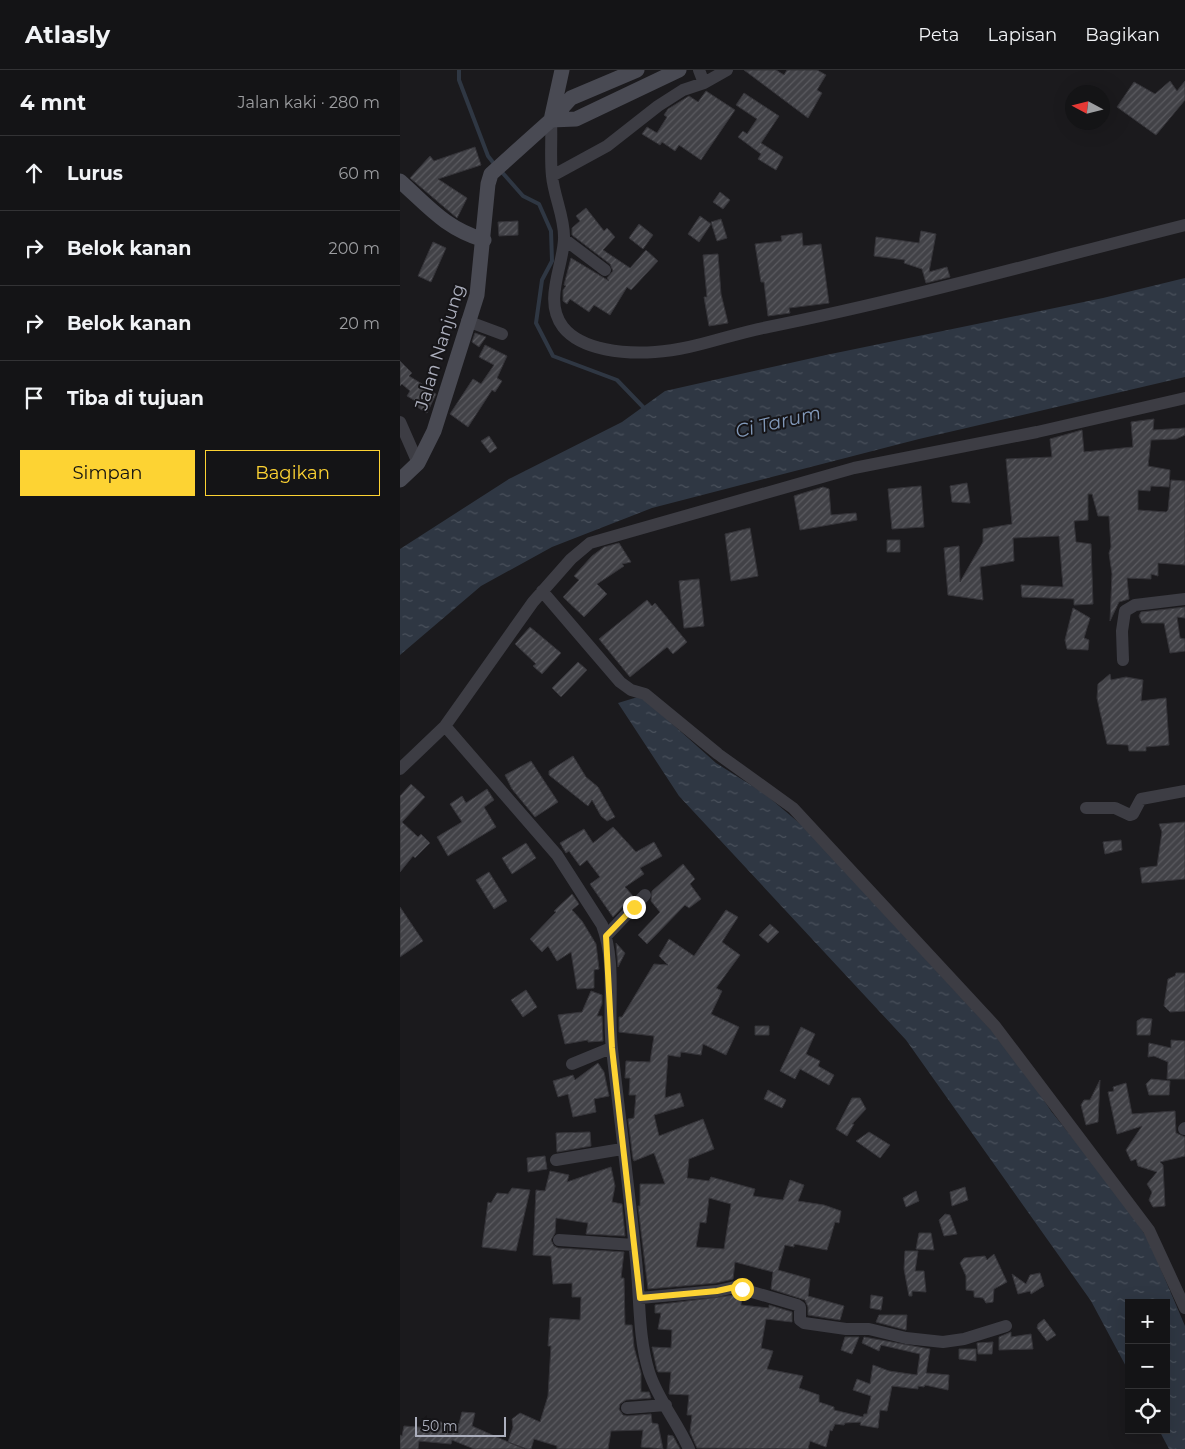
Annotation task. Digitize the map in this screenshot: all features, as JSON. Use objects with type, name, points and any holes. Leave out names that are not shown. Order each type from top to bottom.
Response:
[{"type":"main road","points":[[562,70],[551,120],[576,119],[679,70]]},
{"type":"main road","name":"Jalan Nanjung","points":[[400,480],[418,462],[426,450],[445,401],[467,321],[477,295],[484,240],[488,184],[492,174],[506,159],[551,120],[571,98],[637,70]]},
{"type":"main road","points":[[400,181],[444,221],[462,233],[484,240]]},
{"type":"street","points":[[699,70],[704,83]]},
{"type":"street","points":[[552,176],[606,146],[658,106],[683,90],[704,83],[727,70]]},
{"type":"street","points":[[551,120],[552,176],[564,239],[554,288],[557,318],[563,328],[574,337],[597,347],[625,352],[656,352],[837,313],[1185,225]]},
{"type":"street","points":[[564,239],[605,270]]},
{"type":"street","points":[[467,321],[502,334]]},
{"type":"street","points":[[400,769],[445,726],[542,591],[570,559],[590,543],[854,468],[1037,432],[1185,398]]},
{"type":"street","points":[[400,422],[418,462]]},
{"type":"street","points":[[542,591],[625,686],[645,694],[718,754],[793,808],[995,1026],[1149,1230],[1185,1308]]},
{"type":"street","points":[[1123,660],[1122,632],[1125,611],[1135,605],[1185,599]]},
{"type":"street","points":[[445,726],[557,855],[596,914],[606,936],[612,1048],[640,1298],[643,1342],[649,1372],[689,1449]]},
{"type":"street","points":[[1086,808],[1115,808],[1130,815],[1133,814],[1141,799],[1185,791]]},
{"type":"street","points":[[606,936],[645,895]]},
{"type":"street","points":[[572,1064],[612,1048]]},
{"type":"street","points":[[556,1160],[622,1149]]},
{"type":"street","points":[[559,1240],[634,1246]]},
{"type":"street","points":[[640,1298],[717,1291],[735,1287],[797,1305],[800,1307],[800,1320],[804,1323],[846,1330],[869,1329],[906,1338],[943,1342],[964,1339],[1006,1326]]},
{"type":"street","points":[[627,1408],[666,1405]]},
{"type":"water","name":"Ci Tarum","points":[[1185,278],[1185,377],[919,439],[652,508],[552,547],[481,586],[400,655],[400,549],[509,479],[622,422],[665,391],[826,355],[1103,298]]},
{"type":"water","points":[[641,696],[716,763],[765,794],[804,827],[1015,1056],[1051,1111],[1117,1193],[1148,1239],[1185,1326],[1185,1449],[1169,1449],[1161,1434],[1170,1434],[1170,1299],[1125,1299],[1125,1365],[1091,1301],[906,1040],[679,796],[618,703]]},
{"type":"building","points":[[744,70],[776,70],[784,75],[787,70],[817,70],[826,75],[817,90],[822,93],[808,118]]},
{"type":"building","points":[[1170,81],[1177,91],[1185,81],[1185,100],[1156,135],[1117,107],[1134,82],[1155,94]]},
{"type":"building","points":[[706,91],[735,110],[701,160],[679,145],[675,151],[662,142],[660,145],[642,134],[647,127],[657,133],[667,117],[664,115],[668,109],[689,96],[698,102]]},
{"type":"building","points":[[744,93],[779,116],[761,143],[783,157],[776,170],[758,159],[761,154],[738,137],[743,131],[747,134],[757,119],[736,105]]},
{"type":"building","points":[[475,147],[481,165],[438,179],[467,198],[457,218],[410,178],[430,156],[434,161]]},
{"type":"building","points":[[720,192],[730,200],[723,209],[713,202]]},
{"type":"building","points":[[586,208],[604,231],[607,228],[615,237],[603,250],[630,268],[646,250],[658,261],[631,290],[627,287],[610,315],[594,305],[589,312],[570,299],[567,304],[563,301],[563,290],[566,286],[564,285],[571,258],[609,281],[607,278],[613,271],[610,264],[572,235],[572,228],[580,221],[576,216]]},
{"type":"building","points":[[700,216],[711,224],[699,242],[688,234]]},
{"type":"building","points":[[721,219],[727,238],[717,241],[711,222]]},
{"type":"building","points":[[518,221],[518,235],[499,236],[498,222]]},
{"type":"building","points":[[639,224],[653,235],[643,249],[629,238]]},
{"type":"building","points":[[921,231],[936,234],[929,272],[947,267],[950,277],[926,283],[922,269],[904,263],[905,260],[874,256],[876,237],[919,243]]},
{"type":"building","points":[[802,233],[803,246],[821,244],[829,303],[789,308],[790,313],[768,316],[764,282],[761,282],[755,244],[782,241],[781,236]]},
{"type":"building","points":[[433,242],[446,248],[431,282],[418,276]]},
{"type":"building","points":[[718,254],[721,294],[728,323],[709,326],[704,297],[707,297],[703,255]]},
{"type":"building","points":[[475,333],[486,337],[479,347],[472,342]]},
{"type":"building","points":[[485,345],[507,356],[497,378],[502,381],[495,392],[492,390],[468,427],[450,414],[473,379],[481,384],[494,365],[479,357]]},
{"type":"building","points":[[400,361],[412,373],[409,376],[422,384],[421,386],[436,394],[427,413],[417,407],[419,403],[407,396],[410,391],[402,384],[400,386]]},
{"type":"building","points":[[1154,419],[1153,430],[1185,428],[1185,435],[1176,439],[1151,440],[1148,466],[1170,470],[1169,487],[1151,486],[1150,491],[1138,490],[1138,510],[1166,512],[1168,510],[1171,480],[1185,481],[1185,565],[1158,563],[1158,576],[1151,574],[1151,579],[1127,578],[1129,599],[1119,602],[1110,621],[1112,574],[1109,553],[1111,547],[1109,516],[1098,516],[1092,494],[1088,494],[1088,520],[1074,521],[1076,542],[1091,544],[1093,604],[1074,605],[1074,599],[1022,597],[1021,585],[1063,587],[1059,536],[1013,538],[1014,561],[980,567],[983,600],[948,595],[944,548],[959,546],[960,582],[983,542],[983,529],[1012,524],[1006,459],[1052,457],[1050,439],[1082,430],[1084,452],[1133,447],[1131,422]]},
{"type":"building","points":[[489,436],[497,448],[490,453],[481,441]]},
{"type":"building","points":[[967,483],[970,503],[952,502],[950,486]]},
{"type":"building","points":[[921,486],[924,527],[892,529],[888,489]]},
{"type":"building","points":[[823,487],[829,489],[831,515],[856,513],[857,520],[800,530],[794,496]]},
{"type":"building","points":[[750,528],[758,576],[731,581],[725,534]]},
{"type":"building","points":[[887,540],[900,540],[900,552],[887,552]]},
{"type":"building","points":[[619,543],[631,562],[622,564],[624,566],[597,584],[607,594],[584,617],[563,597],[579,580],[574,576],[592,556],[604,547]]},
{"type":"building","points":[[699,579],[704,626],[684,628],[679,581]]},
{"type":"building","points":[[647,600],[652,606],[655,603],[687,642],[673,654],[667,647],[630,677],[599,639]]},
{"type":"building","points":[[1185,607],[1185,618],[1177,617],[1180,638],[1185,639],[1185,651],[1170,653],[1164,623],[1142,623],[1139,616],[1141,612]]},
{"type":"building","points":[[1073,608],[1090,618],[1084,638],[1089,640],[1088,650],[1067,649],[1065,640]]},
{"type":"building","points":[[530,627],[561,653],[542,674],[533,666],[536,664],[515,644]]},
{"type":"building","points":[[578,662],[587,670],[561,697],[552,688]]},
{"type":"building","points":[[1110,674],[1111,680],[1126,677],[1143,680],[1141,701],[1166,698],[1169,745],[1146,747],[1146,751],[1129,751],[1128,745],[1107,744],[1097,698],[1098,684]]},
{"type":"building","points":[[573,756],[586,777],[598,787],[615,817],[607,821],[601,816],[592,800],[588,806],[549,775],[549,771]]},
{"type":"building","points":[[531,761],[558,802],[535,817],[512,789],[505,775]]},
{"type":"building","points":[[411,784],[425,797],[402,822],[418,837],[421,834],[430,843],[415,858],[413,856],[400,872],[400,796]]},
{"type":"building","points":[[487,789],[494,800],[484,807],[496,827],[448,856],[437,837],[462,822],[450,804],[462,796],[466,803]]},
{"type":"building","points":[[1185,822],[1185,879],[1142,883],[1140,868],[1157,866],[1162,832],[1159,824]]},
{"type":"building","points":[[613,827],[636,852],[654,842],[662,856],[640,868],[644,874],[625,887],[633,896],[613,917],[590,884],[600,877],[587,860],[580,866],[569,851],[566,853],[560,843],[584,829],[593,843]]},
{"type":"building","points":[[1121,840],[1122,850],[1105,854],[1103,842]]},
{"type":"building","points":[[526,843],[536,858],[512,874],[502,858]]},
{"type":"building","points":[[683,864],[695,879],[690,884],[701,899],[689,908],[685,905],[647,944],[638,935],[660,912],[651,901],[652,891]]},
{"type":"building","points":[[489,872],[507,901],[494,909],[476,880]]},
{"type":"building","points":[[572,894],[579,904],[572,910],[582,921],[596,944],[599,969],[594,970],[594,988],[577,989],[571,952],[557,961],[548,946],[542,952],[530,939],[556,912],[554,911]]},
{"type":"building","points":[[400,907],[423,941],[400,957]]},
{"type":"building","points":[[726,910],[738,917],[722,942],[740,955],[716,988],[722,991],[711,1014],[739,1027],[726,1055],[703,1044],[701,1055],[681,1052],[680,1057],[668,1055],[665,1098],[680,1093],[684,1106],[654,1115],[659,1136],[703,1119],[714,1149],[689,1159],[687,1178],[709,1181],[711,1177],[755,1189],[753,1196],[783,1200],[790,1180],[804,1185],[798,1201],[824,1205],[841,1211],[839,1223],[835,1222],[827,1250],[794,1244],[794,1247],[785,1245],[778,1270],[810,1279],[808,1296],[844,1306],[840,1320],[808,1315],[808,1307],[805,1300],[771,1289],[773,1272],[735,1262],[733,1279],[716,1283],[648,1289],[638,1206],[640,1206],[640,1184],[665,1184],[654,1153],[634,1161],[633,1159],[628,1119],[634,1118],[636,1095],[629,1095],[630,1078],[625,1078],[626,1061],[650,1062],[654,1036],[619,1032],[619,1017],[622,1017],[654,964],[668,965],[659,956],[669,939],[694,956]],"holes":[[[709,1198],[731,1204],[724,1249],[696,1247],[700,1222],[706,1223]]]},
{"type":"building","points":[[770,924],[779,932],[768,943],[759,935]]},
{"type":"building","points":[[616,943],[625,953],[618,967]]},
{"type":"building","points":[[1176,973],[1185,973],[1185,1011],[1170,1012],[1164,1006],[1168,979],[1175,976]]},
{"type":"building","points":[[526,990],[537,1007],[523,1017],[511,1000]]},
{"type":"building","points":[[591,991],[602,995],[602,1004],[597,1016],[602,1016],[603,1041],[588,1042],[588,1040],[565,1044],[558,1015],[582,1012]]},
{"type":"building","points":[[1142,1018],[1152,1019],[1150,1035],[1137,1035],[1137,1021]]},
{"type":"building","points":[[755,1026],[769,1026],[769,1035],[755,1035]]},
{"type":"building","points":[[801,1027],[815,1034],[806,1054],[820,1061],[818,1066],[834,1075],[829,1085],[800,1069],[795,1079],[780,1071]]},
{"type":"building","points":[[1171,1040],[1185,1041],[1185,1079],[1167,1079],[1168,1062],[1154,1056],[1148,1057],[1149,1043],[1171,1048]]},
{"type":"building","points":[[598,1063],[604,1072],[609,1096],[594,1099],[596,1112],[573,1117],[568,1094],[558,1097],[553,1081],[573,1075],[575,1080]]},
{"type":"building","points":[[1151,1079],[1170,1081],[1169,1095],[1149,1095],[1146,1084]]},
{"type":"building","points":[[1100,1080],[1098,1122],[1086,1125],[1081,1105],[1084,1100],[1090,1100]]},
{"type":"building","points":[[1126,1083],[1132,1114],[1175,1111],[1176,1133],[1185,1137],[1185,1156],[1160,1162],[1163,1165],[1165,1206],[1153,1207],[1149,1200],[1152,1192],[1147,1184],[1157,1172],[1138,1166],[1136,1159],[1131,1161],[1126,1150],[1142,1126],[1117,1134],[1108,1092],[1114,1091],[1113,1087]]},
{"type":"building","points":[[768,1090],[786,1100],[782,1108],[764,1099]]},
{"type":"building","points":[[852,1098],[860,1098],[866,1109],[852,1124],[854,1124],[847,1136],[836,1129]]},
{"type":"building","points":[[590,1132],[591,1146],[557,1152],[556,1133]]},
{"type":"building","points":[[869,1132],[890,1145],[880,1158],[856,1141]]},
{"type":"building","points":[[545,1156],[547,1169],[528,1172],[527,1158]]},
{"type":"building","points":[[611,1167],[615,1186],[612,1202],[622,1204],[625,1236],[586,1234],[588,1223],[556,1218],[555,1233],[551,1240],[554,1246],[558,1248],[624,1252],[621,1278],[624,1278],[625,1325],[632,1325],[634,1347],[641,1373],[641,1392],[649,1392],[651,1398],[626,1400],[620,1404],[619,1409],[623,1415],[627,1416],[651,1414],[652,1423],[658,1424],[663,1449],[641,1447],[643,1430],[611,1431],[608,1449],[557,1449],[557,1446],[534,1439],[531,1449],[527,1449],[508,1442],[513,1427],[512,1419],[520,1413],[540,1422],[548,1396],[551,1346],[548,1346],[550,1318],[580,1320],[581,1297],[572,1297],[572,1283],[553,1284],[551,1256],[533,1255],[536,1190],[545,1191],[550,1171],[569,1175],[567,1182]]},
{"type":"building","points":[[965,1187],[968,1200],[952,1206],[950,1192]]},
{"type":"building","points":[[512,1188],[530,1190],[516,1251],[482,1247],[488,1202],[491,1203],[497,1193],[508,1194]]},
{"type":"building","points":[[916,1191],[919,1201],[906,1207],[903,1198]]},
{"type":"building","points":[[945,1214],[950,1215],[957,1234],[944,1236],[939,1220]]},
{"type":"building","points":[[919,1233],[931,1233],[934,1250],[916,1249]]},
{"type":"building","points":[[905,1251],[918,1251],[915,1271],[924,1271],[926,1292],[912,1291],[912,1296],[909,1296],[904,1269]]},
{"type":"building","points":[[994,1254],[1007,1282],[994,1289],[993,1302],[986,1303],[983,1298],[974,1297],[974,1291],[966,1290],[966,1276],[960,1263],[964,1258],[985,1256],[987,1260]]},
{"type":"building","points":[[1040,1273],[1044,1286],[1031,1294],[1030,1291],[1018,1294],[1012,1274],[1026,1284],[1030,1275]]},
{"type":"building","points":[[735,1295],[742,1297],[741,1305],[769,1308],[769,1305],[792,1312],[792,1322],[766,1319],[761,1348],[773,1351],[767,1369],[803,1376],[799,1388],[819,1395],[819,1402],[834,1407],[834,1410],[863,1417],[864,1414],[867,1414],[871,1396],[853,1390],[857,1379],[870,1384],[873,1365],[889,1371],[917,1375],[920,1354],[881,1345],[879,1351],[862,1343],[864,1337],[930,1349],[926,1373],[949,1375],[948,1390],[925,1385],[924,1387],[918,1386],[918,1389],[892,1386],[887,1411],[880,1410],[878,1428],[860,1425],[861,1422],[845,1423],[844,1425],[835,1424],[832,1431],[830,1430],[826,1447],[810,1441],[808,1449],[697,1448],[690,1432],[692,1415],[687,1415],[689,1395],[669,1394],[671,1372],[658,1372],[657,1370],[652,1347],[671,1348],[672,1330],[658,1329],[661,1313],[655,1313],[655,1305]]},
{"type":"building","points":[[871,1295],[883,1297],[881,1310],[870,1308]]},
{"type":"building","points":[[879,1315],[907,1315],[906,1330],[876,1322]]},
{"type":"building","points":[[1044,1319],[1056,1335],[1047,1341],[1037,1328],[1038,1324]]},
{"type":"building","points":[[1011,1332],[1011,1337],[1031,1334],[1033,1349],[999,1350],[999,1337]]},
{"type":"building","points":[[845,1337],[859,1337],[852,1354],[841,1350]]},
{"type":"building","points":[[993,1342],[992,1354],[978,1354],[977,1343]]},
{"type":"building","points":[[959,1349],[976,1349],[976,1361],[959,1359]]},
{"type":"building","points":[[462,1412],[475,1413],[472,1426],[524,1449],[474,1449],[452,1440],[451,1444],[419,1441],[418,1449],[400,1449],[400,1435],[402,1436],[404,1426],[431,1428],[432,1421],[459,1424]]},
{"type":"building","points":[[668,1435],[673,1436],[680,1449],[667,1449]]},
{"type":"waterway","points":[[459,70],[459,80],[488,156],[495,165]]},
{"type":"waterway","points":[[500,170],[523,196],[539,204],[551,231],[552,261],[542,280],[536,323],[553,356],[617,380],[645,409]]},
{"type":"route","points":[[634,907],[606,936],[612,1048],[640,1298],[717,1291],[735,1287],[742,1289]]}]
